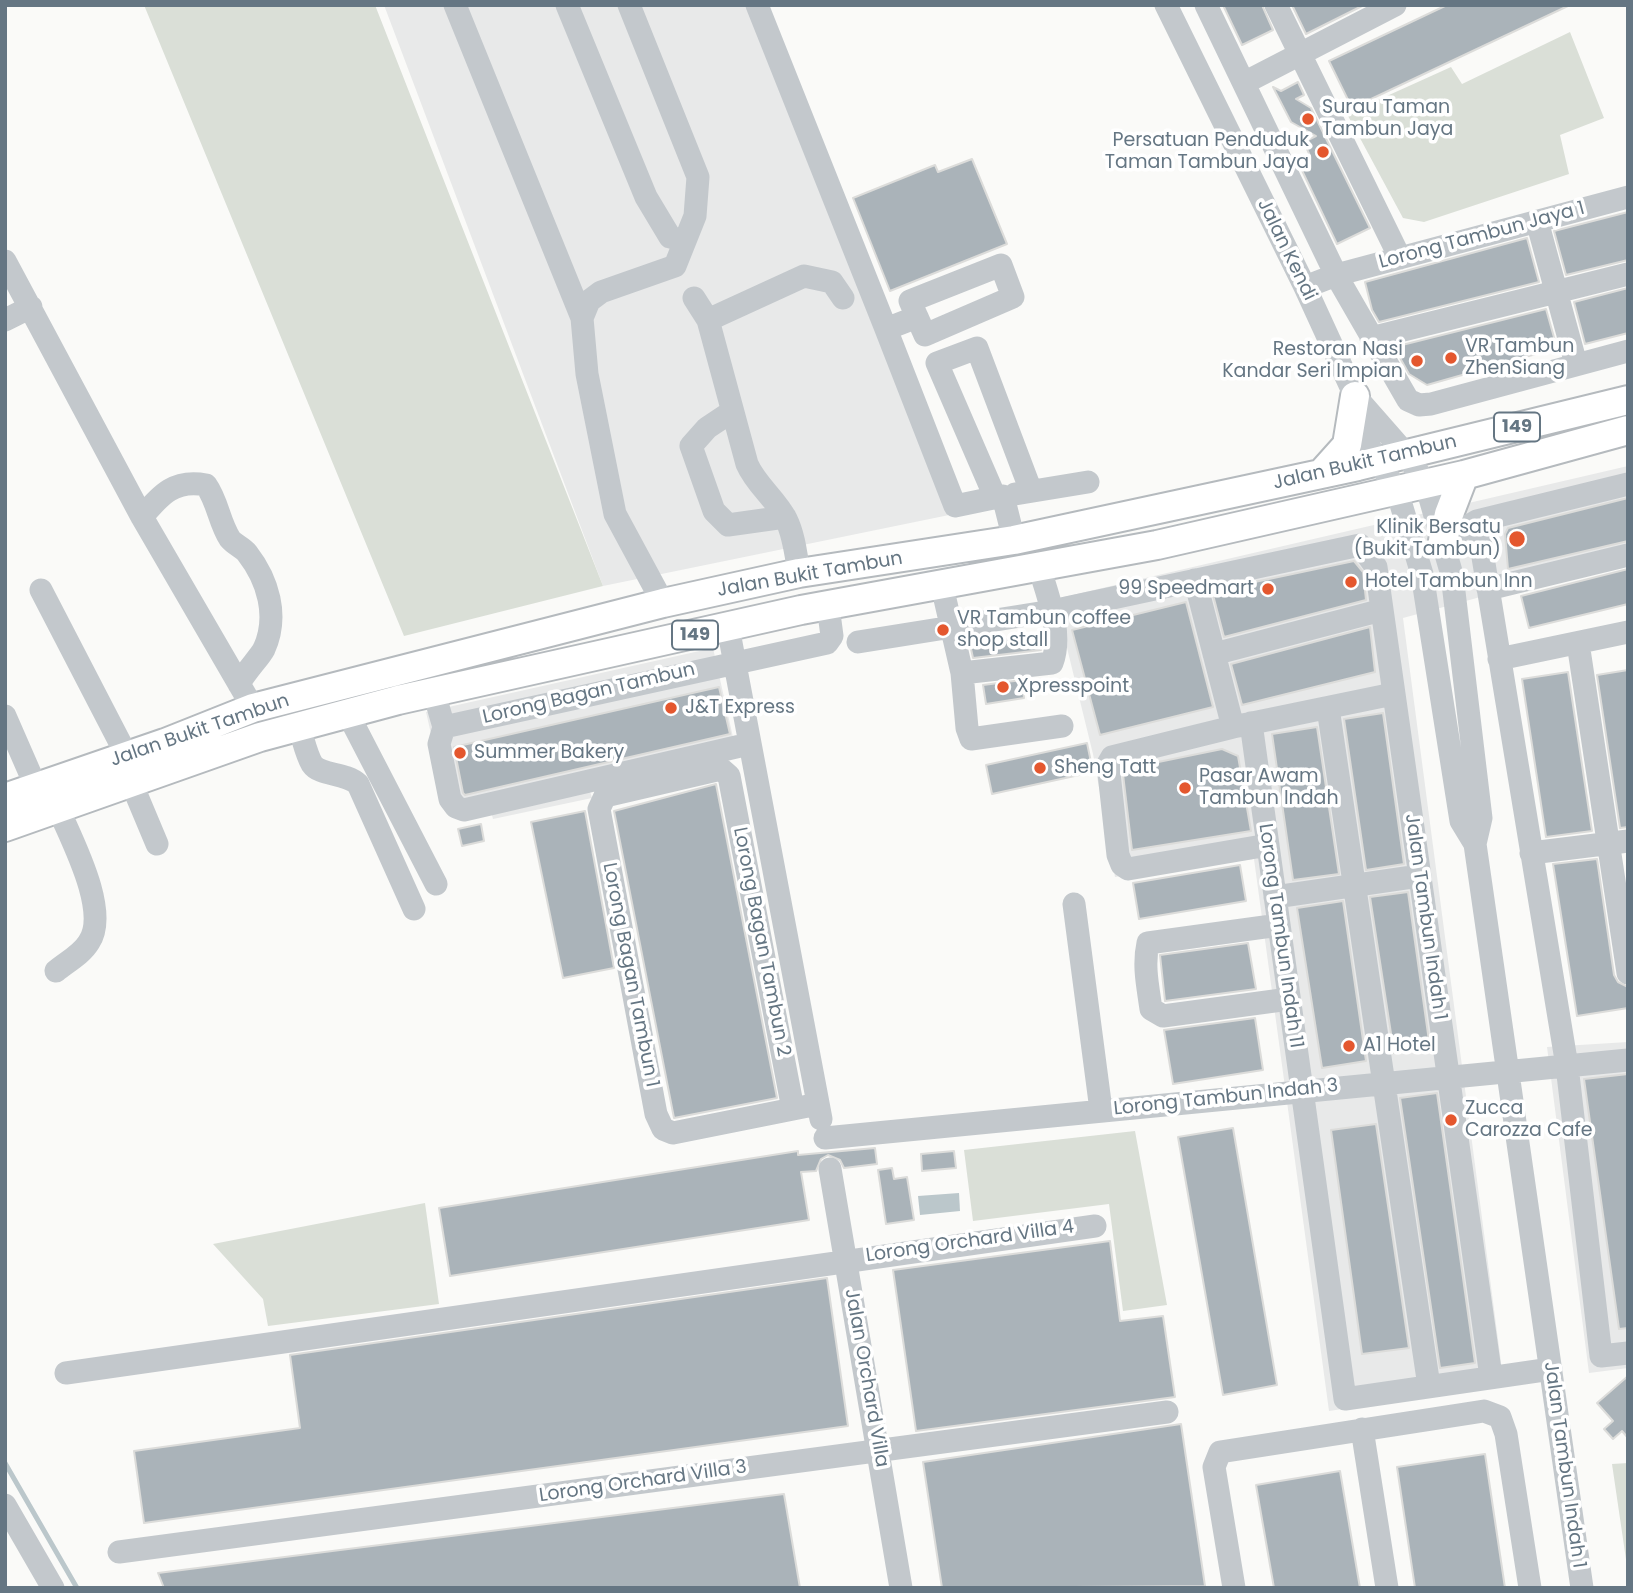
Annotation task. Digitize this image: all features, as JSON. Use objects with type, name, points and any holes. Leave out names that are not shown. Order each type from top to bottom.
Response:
[{"type":"main road","points":[[1321,474],[1347,445],[1354,396]]},
{"type":"main road","name":"Jalan Bukit Tambun","points":[[5,827],[58,808],[129,769],[253,708],[663,603],[799,573],[1014,540],[1321,474],[1628,400]]},
{"type":"main road","name":"Jalan Bukit Tambun","points":[[5,798],[36,787],[129,769],[434,692],[828,606],[1157,545],[1464,475],[1628,430]]},
{"type":"main road","points":[[1443,541],[1449,513],[1464,475]]},
{"type":"street","points":[[455,5],[582,318],[587,374],[615,514],[663,603]]},
{"type":"street","points":[[567,5],[646,197],[670,237],[685,241]]},
{"type":"street","points":[[582,318],[589,301],[601,292],[675,266],[695,216],[698,177],[629,5]]},
{"type":"street","points":[[757,5],[955,506],[1088,482]]},
{"type":"street","name":"Jalan Kendi","points":[[1166,5],[1305,287],[1354,396],[1364,438],[1392,456]]},
{"type":"street","points":[[1206,5],[1336,275],[1408,400],[1419,405],[1628,351]]},
{"type":"street","points":[[1276,5],[1297,53],[1400,258]]},
{"type":"street","points":[[1244,83],[1297,53],[1395,5]]},
{"type":"street","name":"Lorong Tambun Jaya 1","points":[[1305,287],[1336,275],[1628,197]]},
{"type":"street","points":[[1537,221],[1576,364]]},
{"type":"street","points":[[5,261],[142,517],[253,708]]},
{"type":"street","points":[[1371,338],[1628,274]]},
{"type":"street","points":[[708,320],[804,276],[832,282],[843,298]]},
{"type":"street","points":[[694,298],[708,320],[731,412],[754,481],[785,517],[795,544],[799,573]]},
{"type":"street","points":[[5,320],[31,307]]},
{"type":"street","points":[[886,329],[917,317]]},
{"type":"street","points":[[1014,540],[999,496],[983,469],[937,363],[978,348],[1031,491]]},
{"type":"street","points":[[731,412],[707,428],[691,446],[714,511],[728,525],[785,517]]},
{"type":"street","name":"Jalan Tambun Indah 1","points":[[1392,456],[1426,484],[1452,575],[1481,818],[1475,844],[1582,1588]]},
{"type":"street","name":"Jalan Tambun Indah 1","points":[[1392,456],[1397,491],[1422,574],[1461,821],[1475,844]]},
{"type":"street","points":[[983,469],[1019,459]]},
{"type":"street","points":[[142,517],[160,496],[187,482],[206,485],[215,498],[222,526],[233,543],[245,551],[269,596],[272,622],[263,651],[250,665],[239,684]]},
{"type":"street","points":[[1443,541],[1477,521],[1628,484]]},
{"type":"street","points":[[1477,521],[1567,1066],[1601,1356],[1628,1353]]},
{"type":"street","name":"Jalan Tambun Indah 1","points":[[1195,580],[1360,545],[1376,567],[1491,1377]]},
{"type":"street","points":[[1488,589],[1628,555]]},
{"type":"street","points":[[962,673],[1052,663],[1056,652],[1052,611],[1039,567]]},
{"type":"street","points":[[858,642],[1052,611],[1195,580]]},
{"type":"street","name":"Lorong Tambun Indah 11","points":[[1195,580],[1214,654],[1242,725],[1268,845],[1345,1399],[1429,1387]]},
{"type":"street","points":[[942,586],[962,673],[967,728],[971,739],[1062,726]]},
{"type":"street","points":[[41,590],[129,769],[157,844]]},
{"type":"street","name":"Lorong Bagan Tambun","points":[[444,727],[733,661],[827,643],[832,636],[828,606]]},
{"type":"street","points":[[1214,654],[1382,610]]},
{"type":"street","name":"Jalan Orchard Villa","points":[[728,627],[827,1153],[901,1588]]},
{"type":"street","points":[[1499,659],[1628,632]]},
{"type":"street","points":[[1578,643],[1618,842],[1628,973]]},
{"type":"street","points":[[434,692],[444,727],[439,744],[450,799],[456,807],[464,810],[750,744]]},
{"type":"street","points":[[1268,845],[1128,869],[1122,865],[1108,764],[1112,757],[1121,752],[1393,694]]},
{"type":"street","points":[[1328,708],[1429,1387],[1551,1368]]},
{"type":"street","points":[[348,714],[436,884]]},
{"type":"street","points":[[5,716],[36,787]]},
{"type":"street","points":[[299,727],[313,765],[321,770],[349,776],[358,784],[414,909]]},
{"type":"street","name":"Lorong Bagan Tambun 1","points":[[729,776],[721,769],[606,796],[599,809],[656,1114],[663,1129],[673,1133],[793,1109]]},
{"type":"street","name":"Lorong Bagan Tambun 2","points":[[729,776],[793,1109]]},
{"type":"street","points":[[56,971],[90,941],[95,924],[85,872],[58,808]]},
{"type":"street","points":[[1531,853],[1618,842]]},
{"type":"street","points":[[1275,897],[1419,876]]},
{"type":"street","points":[[1074,904],[1101,1110]]},
{"type":"street","points":[[1279,925],[1148,943],[1146,972],[1151,1009],[1163,1016],[1289,999]]},
{"type":"street","name":"Lorong Tambun Indah 3","points":[[827,1153],[1101,1110],[1447,1075],[1628,1060]]},
{"type":"street","points":[[793,1109],[818,1104]]},
{"type":"street","name":"Lorong Orchard Villa 4","points":[[66,1373],[846,1259],[1095,1226]]},
{"type":"street","points":[[1234,1588],[1214,1467],[1220,1452],[1485,1411],[1500,1417],[1506,1434],[1530,1588]]},
{"type":"street","name":"Lorong Orchard Villa 3","points":[[119,1552],[1167,1412]]},
{"type":"street","points":[[1362,1429],[1387,1588]]},
{"type":"street","points":[[5,1504],[49,1586]]},
{"type":"shaded area","points":[[144,5],[375,5],[603,586],[404,636]]},
{"type":"shaded area","points":[[384,5],[748,5],[954,514],[603,586]]},
{"type":"shaded area","points":[[1570,32],[1604,118],[1560,135],[1569,174],[1424,222],[1403,218],[1347,114],[1451,67],[1462,84]]},
{"type":"shaded area","points":[[1628,466],[1628,557],[1403,618],[1504,1385],[1329,1411],[1254,859],[1115,877],[1093,754],[1055,599]]},
{"type":"shaded area","points":[[713,648],[737,755],[589,788],[592,798],[493,819],[490,808],[450,817],[426,712]]},
{"type":"shaded area","points":[[1628,1042],[1628,1368],[1589,1373],[1547,1047]]},
{"type":"shaded area","points":[[1135,1131],[1167,1305],[1123,1311],[1109,1204],[973,1221],[964,1150]]},
{"type":"shaded area","points":[[959,1193],[960,1211],[920,1215],[918,1196]]},
{"type":"shaded area","points":[[425,1203],[439,1304],[268,1326],[263,1299],[213,1244]]},
{"type":"shaded area","points":[[1628,1463],[1628,1573],[1612,1464]]},
{"type":"building","points":[[1223,5],[1262,5],[1273,30],[1242,45]]},
{"type":"building","points":[[1292,5],[1364,5],[1306,34]]},
{"type":"building","points":[[1447,5],[1570,5],[1352,108],[1329,61]]},
{"type":"building","points":[[1298,82],[1304,95],[1296,99],[1311,108],[1370,228],[1337,244],[1298,162],[1310,156],[1304,142],[1316,136],[1291,122],[1273,87],[1281,91]]},
{"type":"building","points":[[972,159],[1007,244],[890,291],[853,198],[935,165],[938,172]]},
{"type":"building","points":[[1628,212],[1628,260],[1566,275],[1554,231]]},
{"type":"building","points":[[1527,238],[1539,282],[1379,322],[1372,310],[1365,282]]},
{"type":"building","points":[[1628,288],[1628,333],[1585,344],[1574,302]]},
{"type":"building","points":[[1546,309],[1557,348],[1427,385],[1409,374],[1394,347]]},
{"type":"building","points":[[1628,498],[1628,541],[1508,569],[1505,534],[1508,528]]},
{"type":"building","points":[[1354,561],[1363,572],[1366,600],[1224,637],[1212,591]]},
{"type":"building","points":[[1628,569],[1628,604],[1529,628],[1521,596]]},
{"type":"building","points":[[1186,602],[1213,707],[1100,735],[1072,630]]},
{"type":"building","points":[[1370,627],[1375,672],[1242,705],[1231,664]]},
{"type":"building","points":[[1042,635],[1041,650],[973,658],[970,644]]},
{"type":"building","points":[[1628,670],[1628,827],[1620,828],[1597,675]]},
{"type":"building","points":[[1568,672],[1592,831],[1546,837],[1522,679]]},
{"type":"building","name":"Xpresspoint","points":[[1022,680],[1024,698],[986,704],[983,685]]},
{"type":"building","points":[[719,687],[730,734],[465,795],[463,793],[454,747]]},
{"type":"building","points":[[1383,713],[1404,864],[1366,870],[1344,719]]},
{"type":"building","points":[[1317,727],[1339,874],[1293,880],[1272,734]]},
{"type":"building","name":"Sheng Tatt","points":[[1087,743],[1093,772],[992,794],[986,765]]},
{"type":"building","name":"Pasar Awam Tambun Indah","points":[[1222,749],[1238,756],[1251,831],[1132,850],[1123,774],[1129,768]]},
{"type":"building","points":[[716,784],[777,1098],[674,1118],[614,811]]},
{"type":"building","points":[[585,811],[614,968],[563,978],[531,822]]},
{"type":"building","points":[[481,824],[484,841],[462,846],[458,829]]},
{"type":"building","points":[[1597,859],[1614,975],[1618,982],[1628,987],[1628,1008],[1577,1016],[1553,864]]},
{"type":"building","points":[[1240,865],[1246,901],[1139,919],[1133,883]]},
{"type":"building","points":[[1408,892],[1430,1048],[1394,1053],[1370,897]]},
{"type":"building","points":[[1343,901],[1366,1061],[1322,1068],[1297,908]]},
{"type":"building","points":[[1248,943],[1256,989],[1165,1001],[1160,955]]},
{"type":"building","points":[[1255,1018],[1263,1070],[1173,1084],[1164,1030]]},
{"type":"building","points":[[1628,1074],[1628,1328],[1619,1329],[1584,1079]]},
{"type":"building","points":[[1437,1093],[1475,1363],[1440,1368],[1400,1098]]},
{"type":"building","points":[[1376,1124],[1409,1348],[1362,1354],[1331,1130]]},
{"type":"building","points":[[1233,1128],[1277,1385],[1223,1395],[1178,1137]]},
{"type":"building","points":[[875,1148],[877,1164],[844,1168],[840,1160],[828,1155],[821,1159],[816,1171],[801,1172],[809,1220],[450,1276],[439,1208],[798,1151],[798,1155]]},
{"type":"building","points":[[954,1151],[956,1168],[922,1171],[921,1154]]},
{"type":"building","points":[[892,1168],[894,1179],[907,1177],[914,1220],[886,1224],[878,1170]]},
{"type":"building","points":[[1110,1241],[1120,1321],[1163,1316],[1175,1397],[916,1431],[893,1270]]},
{"type":"building","points":[[827,1278],[848,1426],[144,1523],[134,1451],[300,1428],[290,1355]]},
{"type":"building","points":[[1628,1376],[1628,1438],[1622,1431],[1613,1439],[1604,1429],[1613,1421],[1597,1403]]},
{"type":"building","points":[[1181,1424],[1205,1586],[942,1588],[923,1462]]},
{"type":"building","points":[[1485,1454],[1505,1588],[1415,1588],[1397,1467]]},
{"type":"building","points":[[1340,1471],[1360,1588],[1274,1588],[1256,1485]]},
{"type":"building","points":[[784,1494],[800,1588],[164,1588],[158,1573]]},
{"type":"waterway","points":[[5,1463],[77,1588]]},
{"type":"place","name":"Surau Taman Tambun Jaya","points":[[1308,119]]},
{"type":"place","name":"Persatuan Penduduk Taman Tambun Jaya","points":[[1323,152]]},
{"type":"place","name":"VR Tambun ZhenSiang","points":[[1451,358]]},
{"type":"place","name":"Restoran Nasi Kandar Seri Impian","points":[[1417,361]]},
{"type":"place","name":"Klinik Bersatu (Bukit Tambun)","points":[[1517,539]]},
{"type":"place","name":"Hotel Tambun Inn","points":[[1351,582]]},
{"type":"place","name":"99 Speedmart","points":[[1268,589]]},
{"type":"place","name":"VR Tambun coffee shop stall","points":[[943,630]]},
{"type":"place","name":"Xpresspoint","points":[[1003,687]]},
{"type":"place","name":"J&T Express","points":[[671,708]]},
{"type":"place","name":"Summer Bakery","points":[[460,753]]},
{"type":"place","name":"Sheng Tatt","points":[[1040,768]]},
{"type":"place","name":"Pasar Awam Tambun Indah","points":[[1185,788]]},
{"type":"place","name":"A1 Hotel","points":[[1349,1046]]},
{"type":"place","name":"Zucca Carozza Cafe","points":[[1451,1120]]}]
